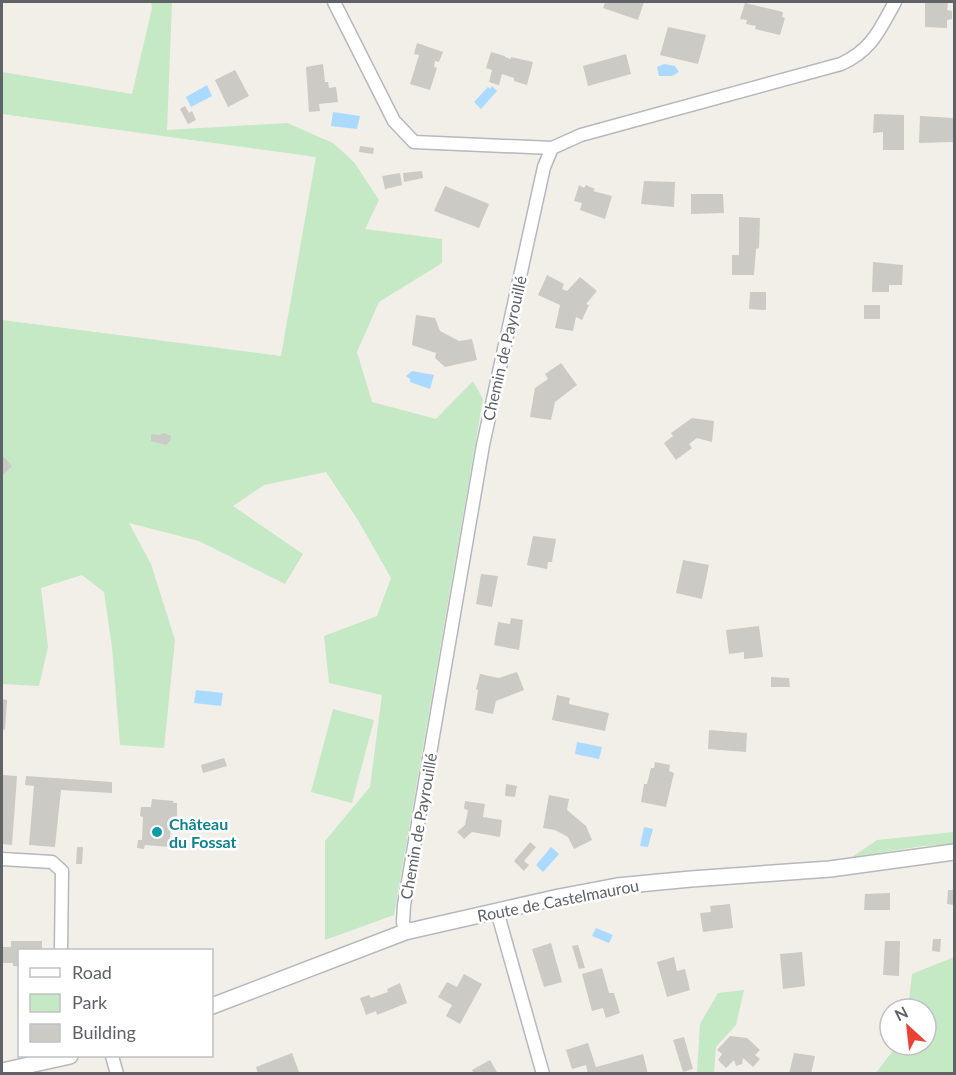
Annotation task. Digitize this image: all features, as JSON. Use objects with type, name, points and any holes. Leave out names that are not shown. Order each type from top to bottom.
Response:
[{"type":"street","points":[[334,2],[394,121],[414,142],[552,148],[580,135],[841,64],[866,49],[878,34],[895,2]]},
{"type":"street","name":"Chemin de Payrouillé","points":[[405,932],[404,905],[483,445],[544,167],[552,148]]},
{"type":"street","name":"Route de Castelmaurou","points":[[213,1006],[405,932],[496,911],[617,886],[830,869],[954,852]]},
{"type":"street","points":[[2,859],[52,862],[62,871],[61,949]]},
{"type":"street","points":[[496,911],[543,1074]]},
{"type":"street","points":[[2,1071],[63,1057]]},
{"type":"street","points":[[112,1057],[117,1074]]},
{"type":"green space","points":[[151,2],[172,2],[167,130],[287,123],[333,143],[354,162],[379,200],[365,229],[442,239],[442,263],[379,302],[357,352],[372,402],[436,419],[473,381],[483,399],[394,915],[325,940],[325,841],[370,787],[382,695],[329,683],[324,636],[377,616],[391,578],[358,520],[326,472],[264,485],[233,506],[303,554],[285,584],[199,541],[129,523],[151,564],[175,640],[164,748],[120,745],[112,647],[104,592],[82,575],[41,588],[48,647],[39,686],[2,684],[2,320],[281,356],[316,157],[2,114],[2,72],[132,94],[152,8]]},
{"type":"green space","points":[[333,709],[374,720],[352,803],[311,792]]},
{"type":"green space","points":[[954,832],[954,844],[923,846],[852,857],[877,840]]},
{"type":"green space","points":[[954,957],[954,1073],[876,1073],[888,1057],[938,1057],[938,997],[909,997],[912,974]]},
{"type":"green space","points":[[744,990],[736,1025],[716,1047],[714,1073],[697,1073],[700,1024],[718,993]]},
{"type":"water","points":[[664,64],[675,66],[679,72],[672,76],[659,76],[657,67]]},
{"type":"water","points":[[207,85],[212,96],[191,107],[186,97]]},
{"type":"water","points":[[492,86],[497,91],[481,109],[474,102],[488,87],[490,89]]},
{"type":"water","points":[[333,112],[360,116],[357,129],[331,126]]},
{"type":"water","points":[[412,371],[434,375],[430,389],[410,382],[406,376]]},
{"type":"water","points":[[196,690],[223,693],[221,706],[194,703]]},
{"type":"water","points":[[577,742],[602,747],[599,759],[575,754]]},
{"type":"water","points":[[644,827],[653,829],[648,847],[640,846]]},
{"type":"water","points":[[551,847],[559,854],[543,872],[536,865]]},
{"type":"water","points":[[596,928],[613,935],[609,943],[592,936]]},
{"type":"building","points":[[605,2],[644,2],[638,20],[603,8]]},
{"type":"building","points":[[925,2],[948,2],[947,10],[952,11],[952,19],[947,20],[947,28],[925,27]]},
{"type":"building","points":[[745,3],[783,12],[782,17],[785,18],[780,35],[755,29],[756,26],[746,24],[747,20],[740,19]]},
{"type":"building","points":[[668,27],[706,35],[698,64],[660,55]]},
{"type":"building","points":[[417,43],[443,52],[439,62],[435,61],[434,67],[437,68],[430,90],[410,84],[419,55],[414,54]]},
{"type":"building","points":[[491,52],[511,59],[511,57],[533,62],[527,85],[502,74],[499,85],[489,82],[492,70],[486,68]]},
{"type":"building","points":[[626,54],[631,74],[588,86],[583,66]]},
{"type":"building","points":[[323,64],[325,82],[328,82],[329,88],[336,87],[338,102],[319,104],[320,111],[309,112],[306,67]]},
{"type":"building","points":[[235,70],[249,96],[228,107],[215,80]]},
{"type":"building","points":[[185,106],[189,113],[192,111],[196,120],[188,124],[180,109]]},
{"type":"building","points":[[874,114],[904,115],[904,150],[883,150],[883,132],[873,133]]},
{"type":"building","points":[[920,116],[953,118],[953,142],[919,143]]},
{"type":"building","points":[[360,146],[374,148],[373,154],[359,152]]},
{"type":"building","points":[[422,171],[423,178],[404,182],[403,173]]},
{"type":"building","points":[[400,173],[402,185],[385,189],[382,176]]},
{"type":"building","points":[[644,181],[675,182],[674,207],[641,204]]},
{"type":"building","points":[[579,185],[584,188],[586,185],[595,189],[593,191],[612,196],[605,219],[580,210],[582,203],[574,201]]},
{"type":"building","points":[[445,186],[489,204],[479,228],[434,211]]},
{"type":"building","points":[[691,194],[723,194],[724,213],[691,214]]},
{"type":"building","points":[[739,217],[760,218],[759,248],[756,249],[754,275],[732,275],[732,255],[739,255]]},
{"type":"building","points":[[873,262],[903,265],[902,285],[889,285],[889,292],[872,292]]},
{"type":"building","points":[[547,275],[564,284],[562,289],[567,291],[580,277],[597,291],[586,304],[589,305],[582,320],[576,317],[573,331],[555,328],[560,305],[538,295]]},
{"type":"building","points":[[750,292],[766,292],[766,310],[749,309]]},
{"type":"building","points":[[864,305],[880,305],[880,319],[864,319]]},
{"type":"building","points":[[416,315],[435,318],[440,331],[459,341],[472,339],[477,360],[445,367],[435,358],[436,353],[412,345]]},
{"type":"building","points":[[561,363],[577,385],[555,402],[551,420],[530,417],[535,388],[548,379],[545,374]]},
{"type":"building","points":[[692,418],[714,421],[712,442],[697,438],[689,444],[692,448],[676,460],[664,443],[673,436],[671,433]]},
{"type":"building","points":[[164,433],[171,436],[166,445],[151,441],[151,434]]},
{"type":"building","points":[[2,455],[12,466],[2,476]]},
{"type":"building","points":[[533,536],[556,539],[552,562],[548,562],[547,569],[527,565]]},
{"type":"building","points":[[683,560],[709,565],[702,599],[676,593]]},
{"type":"building","points":[[481,574],[498,576],[492,607],[476,604]]},
{"type":"building","points":[[511,618],[523,620],[519,650],[494,645],[498,622],[510,624]]},
{"type":"building","points":[[759,626],[763,657],[744,659],[744,652],[729,654],[726,630]]},
{"type":"building","points":[[517,672],[524,690],[496,701],[493,714],[475,710],[478,690],[476,689],[480,674],[499,678]]},
{"type":"building","points":[[771,677],[789,678],[790,687],[771,687]]},
{"type":"building","points":[[557,695],[570,698],[569,704],[609,713],[605,731],[552,720]]},
{"type":"building","points":[[2,699],[7,700],[5,730],[2,729]]},
{"type":"building","points":[[709,730],[747,733],[746,752],[708,749]]},
{"type":"building","points":[[224,758],[227,766],[203,773],[201,765]]},
{"type":"building","points":[[655,762],[670,765],[669,771],[674,773],[666,807],[641,802],[644,784],[647,784]]},
{"type":"building","points":[[2,775],[17,776],[12,845],[2,844]]},
{"type":"building","points":[[26,776],[112,782],[112,793],[61,790],[55,847],[29,845],[34,786],[25,785]]},
{"type":"building","points":[[506,784],[517,786],[515,797],[505,796]]},
{"type":"building","points":[[549,795],[569,799],[567,810],[586,826],[592,840],[574,849],[568,837],[555,830],[543,828]]},
{"type":"building","name":"Château du Fossat","points":[[152,799],[177,803],[177,824],[171,823],[170,841],[177,842],[176,850],[170,847],[145,845],[144,849],[137,848],[138,840],[142,840],[141,807],[151,807]]},
{"type":"building","points":[[465,801],[485,804],[483,817],[502,820],[500,837],[472,832],[464,839],[457,832],[465,825],[468,810],[464,809]]},
{"type":"building","points":[[530,842],[536,847],[524,861],[529,865],[524,871],[514,861]]},
{"type":"building","points":[[77,847],[83,847],[82,864],[76,864]]},
{"type":"building","points":[[948,890],[954,890],[954,905],[947,904]]},
{"type":"building","points":[[890,893],[890,910],[864,910],[865,894]]},
{"type":"building","points":[[730,904],[733,928],[703,932],[700,913],[711,912],[710,906]]},
{"type":"building","points":[[933,939],[941,939],[940,952],[932,951]]},
{"type":"building","points":[[11,941],[42,941],[42,949],[18,949],[18,966],[13,966],[13,963],[2,963],[2,947],[11,947]]},
{"type":"building","points":[[885,941],[900,941],[899,976],[883,975]]},
{"type":"building","points":[[551,943],[562,982],[544,987],[532,949]]},
{"type":"building","points":[[578,945],[585,968],[579,969],[572,946]]},
{"type":"building","points":[[802,952],[805,986],[783,989],[780,954]]},
{"type":"building","points":[[674,957],[677,971],[685,969],[690,990],[667,997],[657,962]]},
{"type":"building","points":[[602,968],[609,993],[614,993],[620,1013],[606,1018],[603,1008],[592,1011],[582,974]]},
{"type":"building","points":[[464,974],[482,984],[460,1024],[446,1016],[452,1005],[438,997],[447,982],[457,987]]},
{"type":"building","points":[[400,983],[407,1003],[377,1015],[376,1011],[366,1015],[360,998],[369,995],[371,998],[388,992],[387,989]]},
{"type":"building","points":[[730,1036],[747,1038],[760,1050],[755,1055],[760,1059],[753,1067],[743,1058],[742,1064],[736,1066],[734,1060],[726,1068],[718,1060],[722,1054],[717,1050]]},
{"type":"building","points":[[684,1037],[693,1069],[683,1072],[673,1040]]},
{"type":"building","points":[[588,1043],[596,1067],[643,1054],[648,1074],[588,1074],[586,1065],[572,1069],[566,1050]]},
{"type":"building","points":[[292,1053],[299,1072],[258,1074],[256,1067]]},
{"type":"building","points":[[794,1053],[815,1056],[811,1074],[789,1074]]},
{"type":"building","points":[[490,1060],[498,1074],[474,1074],[472,1070]]},
{"type":"place","name":"Château du Fossat","points":[[157,832]]}]
